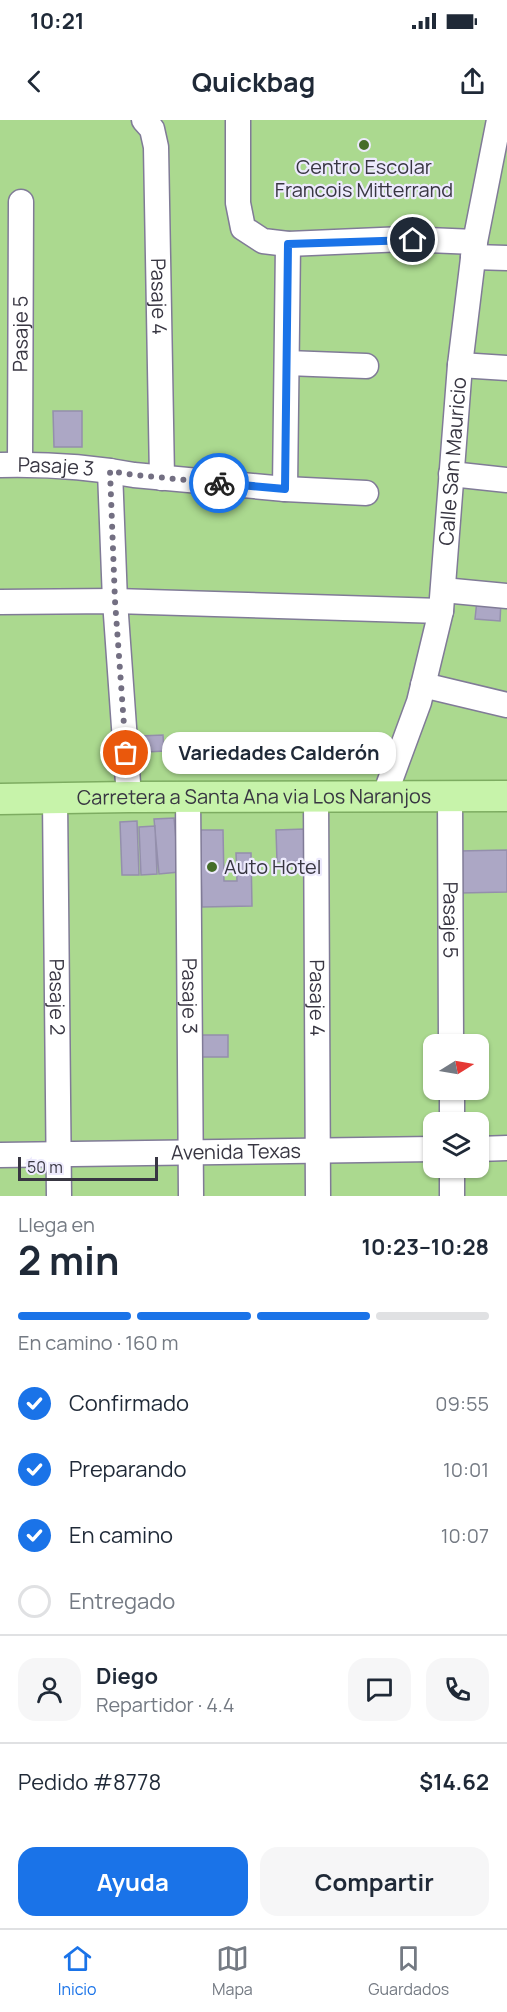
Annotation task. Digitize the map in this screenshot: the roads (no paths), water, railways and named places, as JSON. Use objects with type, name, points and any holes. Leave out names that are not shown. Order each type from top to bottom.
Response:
[{"type":"main road","name":"Carretera a Santa Ana via Los Naranjos","points":[[0,799],[188,796],[316,798],[507,796]]},
{"type":"street","name":"Pasaje 4","points":[[144,120],[152,129],[156,147],[162,478]]},
{"type":"street","points":[[238,120],[238,203],[243,228],[263,241],[288,244],[404,240],[474,250],[507,258]]},
{"type":"street","name":"Calle San Mauricio","points":[[384,797],[419,702],[442,600],[460,365],[474,250],[499,120]]},
{"type":"street","name":"Pasaje 5","points":[[10,464],[21,202]]},
{"type":"street","points":[[285,489],[288,244]]},
{"type":"street","points":[[287,363],[366,366]]},
{"type":"street","points":[[460,365],[507,368]]},
{"type":"street","name":"Pasaje 3","points":[[10,464],[110,471],[285,489],[366,493]]},
{"type":"street","points":[[110,471],[115,601],[129,797]]},
{"type":"street","points":[[451,474],[507,480]]},
{"type":"street","points":[[0,602],[442,600],[507,596]]},
{"type":"street","points":[[423,686],[507,705]]},
{"type":"street","name":"Pasaje 3","points":[[188,796],[191,1196]]},
{"type":"street","name":"Pasaje 5","points":[[450,796],[451,1034]]},
{"type":"street","name":"Pasaje 4","points":[[316,798],[318,1196]]},
{"type":"street","name":"Pasaje 2","points":[[55,799],[59,1196]]},
{"type":"street","points":[[489,1149],[507,1148]]},
{"type":"street","name":"Avenida Texas","points":[[0,1155],[423,1149]]},
{"type":"street","points":[[452,1178],[452,1196]]},
{"type":"place","name":"Centro Escolar Francois Mitterrand","points":[[364,145]]},
{"type":"place","name":"Variedades Calderón","points":[[126,753]]},
{"type":"place","name":"Auto Hotel","points":[[212,867]]}]
